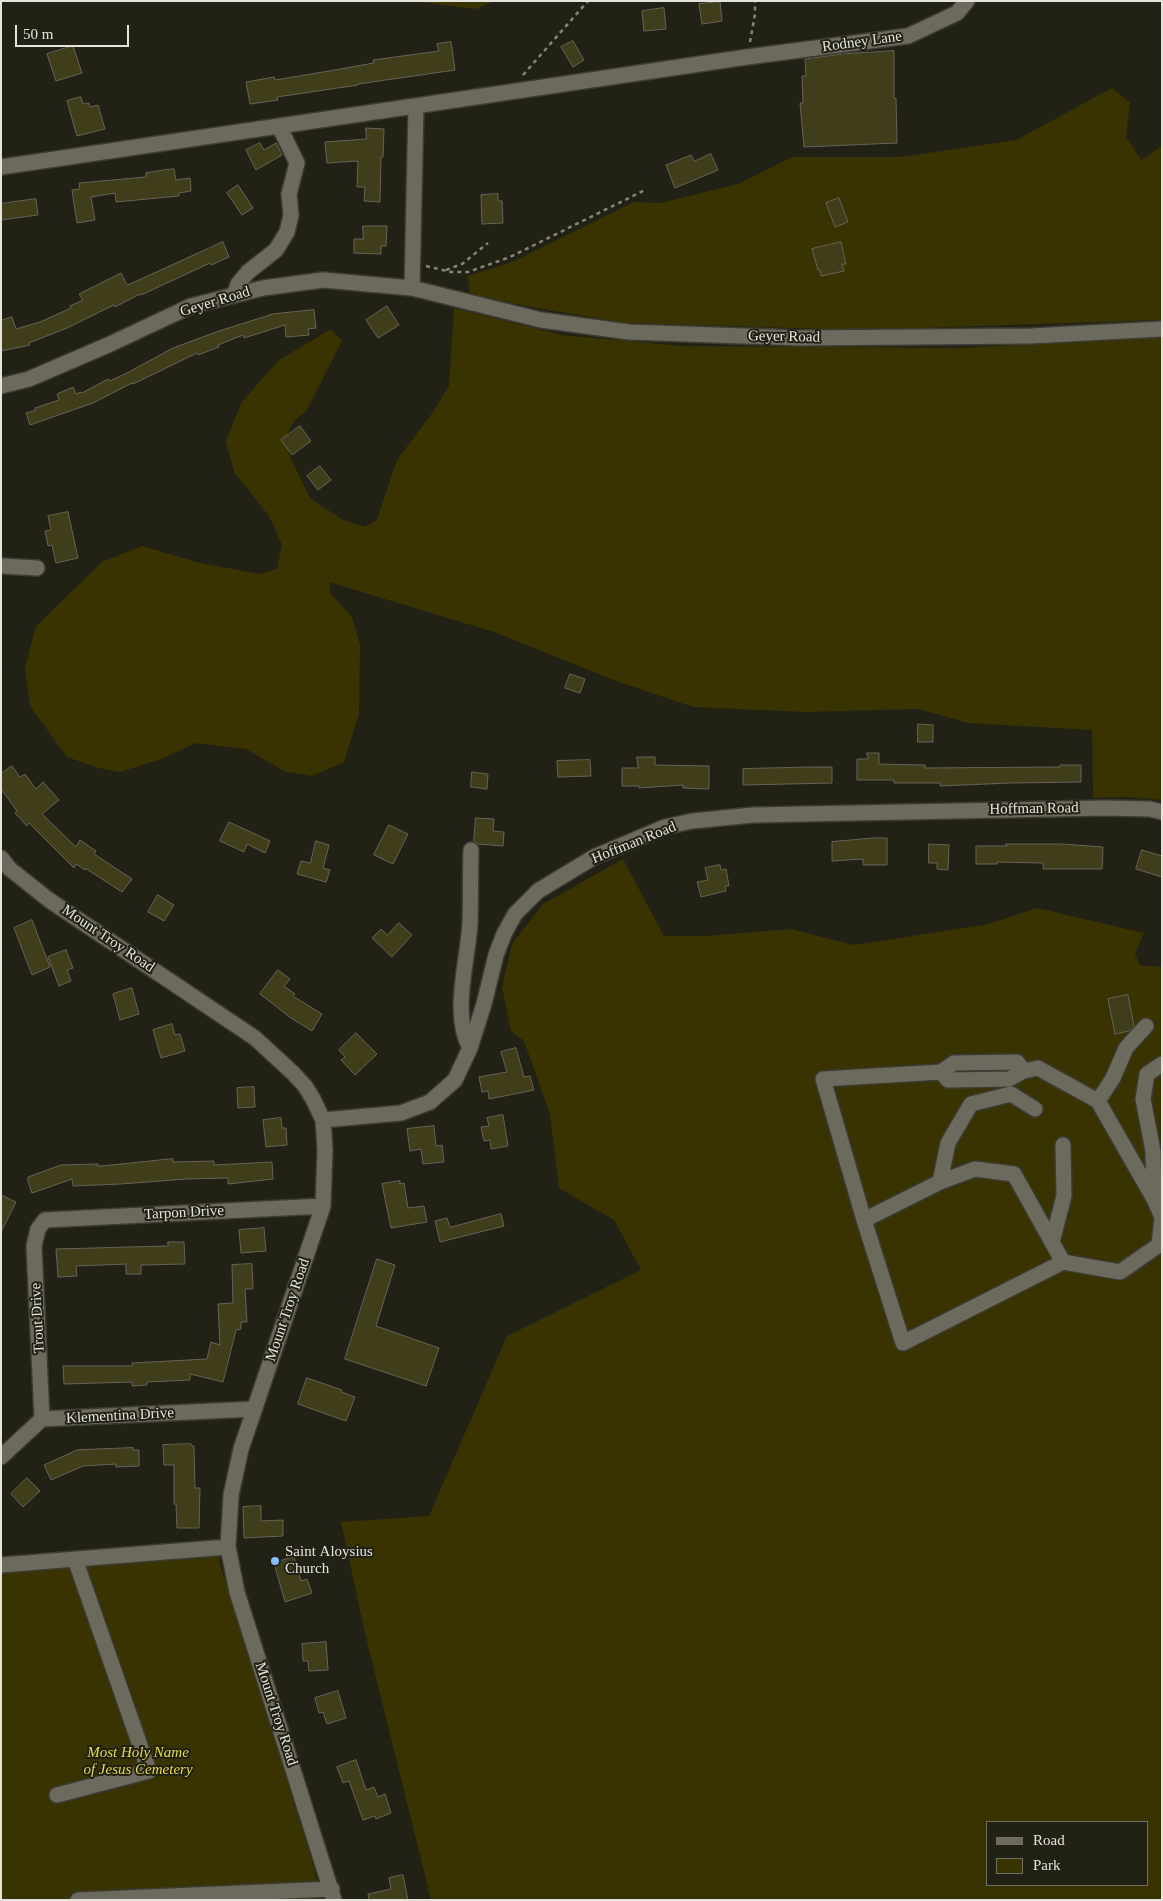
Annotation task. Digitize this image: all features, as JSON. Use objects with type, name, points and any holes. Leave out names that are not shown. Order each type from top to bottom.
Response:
[{"type":"street","name":"Rodney Lane","points":[[748,57],[908,36],[957,14],[967,1]]},
{"type":"street","points":[[1,167],[748,57]]},
{"type":"street","points":[[412,288],[416,106]]},
{"type":"street","points":[[234,295],[238,284],[248,272],[276,250],[287,232],[291,215],[289,194],[297,163],[279,126]]},
{"type":"street","name":"Geyer Road","points":[[1,386],[29,379],[192,306],[263,288],[323,280],[412,288],[541,320],[629,332],[800,338],[1031,336],[1162,329]]},
{"type":"street","points":[[1,566],[37,568]]},
{"type":"street","name":"Hoffman Road","points":[[323,1120],[401,1113],[430,1102],[455,1080],[470,1048],[484,1004],[496,955],[504,934],[515,914],[538,891],[594,857],[665,827],[692,821],[753,815],[1105,808],[1158,809]]},
{"type":"street","points":[[470,1048],[463,1036],[461,1019],[470,924],[471,850]]},
{"type":"street","name":"Mount Troy Road","points":[[1,858],[10,869],[49,900],[255,1038],[277,1057],[305,1086],[323,1120],[325,1150],[323,1206],[241,1449],[231,1495],[228,1547],[237,1592],[333,1894]]},
{"type":"street","points":[[1098,1101],[1113,1078],[1126,1048],[1146,1026]]},
{"type":"street","points":[[1154,1199],[1153,1151],[1143,1099],[1148,1074],[1162,1064]]},
{"type":"street","points":[[940,1182],[948,1143],[971,1104],[1011,1094],[1031,1070]]},
{"type":"street","points":[[1031,1070],[1098,1101],[1154,1199],[1162,1217],[1159,1245],[1120,1272],[1063,1262],[903,1343],[864,1220],[823,1079],[941,1072],[948,1080],[1010,1079],[1031,1070]]},
{"type":"street","points":[[1011,1094],[1035,1109]]},
{"type":"street","points":[[1052,1242],[1064,1196],[1063,1145]]},
{"type":"street","points":[[864,1220],[940,1182],[975,1169],[1014,1174],[1063,1262]]},
{"type":"street","name":"Tarpon Drive","points":[[45,1220],[323,1206]]},
{"type":"street","name":"Trout Drive","points":[[42,1420],[34,1246],[38,1229],[45,1220]]},
{"type":"street","name":"Klementina Drive","points":[[42,1420],[254,1409]]},
{"type":"street","points":[[1,1457],[42,1420]]},
{"type":"street","points":[[1,1565],[228,1547]]},
{"type":"street","points":[[56,1795],[149,1772],[75,1559]]},
{"type":"street","points":[[78,1900],[333,1894]]},
{"type":"path","points":[[508,92],[588,1]]},
{"type":"path","points":[[748,57],[755,14],[754,1]]},
{"type":"path","points":[[412,263],[446,270],[468,272],[510,257],[645,190]]},
{"type":"path","points":[[446,270],[462,264],[488,243]]},
{"type":"green space","points":[[411,1],[495,1],[475,9]]},
{"type":"green space","points":[[1112,88],[1130,103],[1126,137],[1141,160],[1162,146],[1162,320],[857,330],[626,323],[531,307],[470,294],[468,276],[512,262],[634,202],[660,203],[738,184],[792,157],[901,157],[1016,140]]},
{"type":"green space","points":[[454,308],[562,335],[683,346],[960,348],[1162,337],[1162,800],[1127,797],[1093,798],[1092,730],[968,723],[919,709],[805,712],[693,707],[613,680],[497,633],[329,582],[331,594],[352,617],[360,645],[359,714],[344,762],[312,776],[286,772],[246,749],[196,743],[161,759],[120,772],[99,768],[67,757],[30,706],[25,668],[36,626],[102,562],[142,546],[200,563],[259,574],[277,569],[282,545],[269,516],[234,472],[226,441],[241,403],[279,360],[331,329],[342,341],[307,410],[295,420],[286,436],[290,457],[310,498],[343,520],[365,527],[377,520],[397,460],[433,412],[449,386]]},
{"type":"green space","points":[[623,859],[664,936],[706,936],[791,929],[854,945],[989,924],[1037,908],[1144,933],[1135,954],[1140,965],[1162,967],[1162,1900],[431,1900],[365,1633],[341,1522],[429,1516],[507,1336],[641,1270],[614,1220],[559,1188],[550,1114],[524,1041],[511,1031],[502,987],[512,944],[543,904]]},
{"type":"green space","name":"Most Holy Name of Jesus Cemetery","points":[[217,1544],[220,1564],[314,1868],[320,1897],[263,1900],[1,1900],[1,1558]]},
{"type":"building","points":[[720,2],[722,21],[702,24],[699,4]]},
{"type":"building","points":[[664,8],[666,29],[644,31],[642,11]]},
{"type":"building","points":[[573,41],[584,60],[573,67],[561,47]]},
{"type":"building","points":[[451,42],[455,70],[277,97],[278,100],[250,104],[246,82],[274,77],[275,80],[374,63],[373,60],[439,51],[437,44]]},
{"type":"building","points":[[73,46],[82,73],[56,81],[47,54]]},
{"type":"building","points":[[894,51],[894,98],[896,98],[897,143],[804,147],[800,103],[803,103],[802,76],[806,76],[805,59],[842,54]]},
{"type":"building","points":[[81,97],[83,104],[89,103],[90,107],[98,105],[105,129],[77,136],[67,101]]},
{"type":"building","points":[[366,128],[384,129],[380,202],[364,201],[365,187],[357,187],[358,161],[327,163],[325,142],[366,139]]},
{"type":"building","points":[[260,143],[264,150],[276,143],[282,155],[256,170],[246,150]]},
{"type":"building","points":[[711,154],[718,170],[675,188],[666,165],[691,155],[694,161]]},
{"type":"building","points":[[174,169],[176,180],[190,178],[191,191],[179,193],[179,196],[116,202],[115,193],[91,197],[95,220],[77,223],[72,190],[80,189],[79,183],[146,177],[146,173]]},
{"type":"building","points":[[238,185],[253,208],[242,215],[227,193]]},
{"type":"building","points":[[498,194],[498,201],[502,201],[503,223],[482,224],[481,195]]},
{"type":"building","points":[[839,198],[848,222],[835,227],[826,203]]},
{"type":"building","points":[[36,199],[38,215],[1,220],[1,204]]},
{"type":"building","points":[[363,226],[387,226],[386,246],[381,246],[381,254],[354,253],[354,239],[363,239]]},
{"type":"building","points":[[223,242],[229,257],[211,265],[210,263],[115,307],[114,305],[67,328],[29,343],[30,345],[1,351],[1,320],[12,317],[16,329],[40,322],[71,308],[70,306],[83,300],[79,294],[121,273],[127,285]]},
{"type":"building","points":[[841,242],[846,264],[842,264],[844,271],[821,276],[812,249]]},
{"type":"building","points":[[387,306],[399,325],[378,338],[366,320]]},
{"type":"building","points":[[314,310],[316,328],[308,329],[309,335],[286,337],[285,325],[244,338],[243,335],[218,345],[219,347],[198,355],[197,353],[93,403],[30,425],[26,413],[59,400],[57,394],[73,387],[76,394],[82,393],[108,379],[110,381],[127,373],[173,348],[219,331],[273,314]]},
{"type":"building","points":[[300,426],[311,441],[292,455],[281,440]]},
{"type":"building","points":[[320,466],[331,480],[318,490],[307,476]]},
{"type":"building","points":[[68,512],[78,558],[56,563],[52,545],[48,546],[45,531],[51,530],[48,516]]},
{"type":"building","points":[[570,674],[585,679],[580,693],[565,688]]},
{"type":"building","points":[[918,724],[933,725],[933,742],[918,742]]},
{"type":"building","points":[[867,753],[879,753],[879,764],[925,765],[925,768],[1060,767],[1060,765],[1081,765],[1081,782],[940,786],[940,783],[894,783],[894,780],[857,780],[857,759],[868,759]]},
{"type":"building","points":[[637,757],[655,757],[655,765],[709,766],[709,789],[683,788],[683,785],[639,788],[639,786],[622,786],[622,768],[638,768]]},
{"type":"building","points":[[590,760],[591,776],[558,777],[557,761]]},
{"type":"building","points":[[12,766],[20,777],[25,774],[36,789],[43,782],[59,800],[42,814],[76,847],[80,840],[96,851],[94,854],[132,879],[122,892],[85,868],[85,870],[76,864],[74,868],[29,823],[27,826],[15,813],[17,811],[1,789],[1,774]]},
{"type":"building","points":[[832,767],[832,783],[743,785],[743,769]]},
{"type":"building","points":[[472,772],[488,774],[487,789],[471,787]]},
{"type":"building","points":[[476,818],[494,819],[493,831],[504,832],[503,846],[478,844],[474,841]]},
{"type":"building","points":[[229,822],[270,841],[265,853],[247,844],[244,852],[220,841]]},
{"type":"building","points":[[389,825],[408,834],[393,864],[374,855]]},
{"type":"building","points":[[887,838],[887,865],[863,865],[863,859],[832,861],[832,842]]},
{"type":"building","points":[[316,841],[329,845],[323,868],[330,870],[326,882],[297,874],[301,861],[310,863]]},
{"type":"building","points":[[929,844],[949,845],[948,870],[937,869],[937,863],[929,863]]},
{"type":"building","points":[[1006,844],[1062,844],[1103,847],[1102,869],[1043,869],[1043,863],[997,862],[997,864],[976,864],[976,846],[1006,846]]},
{"type":"building","points":[[1142,850],[1162,856],[1162,877],[1136,869]]},
{"type":"building","points":[[720,865],[721,870],[726,869],[729,886],[725,886],[726,891],[701,897],[697,882],[708,880],[705,868]]},
{"type":"building","points":[[158,895],[174,905],[164,921],[148,912]]},
{"type":"building","points":[[32,920],[50,967],[32,975],[14,928]]},
{"type":"building","points":[[399,923],[412,935],[392,957],[372,938],[381,929],[387,935]]},
{"type":"building","points":[[66,950],[73,968],[67,970],[71,981],[59,986],[48,957]]},
{"type":"building","points":[[278,970],[290,979],[284,986],[295,994],[293,996],[322,1014],[312,1031],[291,1018],[260,994]]},
{"type":"building","points":[[132,988],[139,1014],[120,1020],[113,994]]},
{"type":"building","points":[[1128,995],[1134,1026],[1129,1031],[1115,1034],[1108,999]]},
{"type":"building","points":[[172,1024],[175,1035],[180,1034],[185,1051],[161,1058],[153,1030]]},
{"type":"building","points":[[356,1033],[377,1054],[355,1075],[341,1060],[345,1057],[339,1050]]},
{"type":"building","points":[[516,1048],[524,1077],[530,1076],[534,1090],[489,1099],[488,1091],[482,1092],[479,1077],[507,1072],[501,1052]]},
{"type":"building","points":[[254,1087],[255,1107],[238,1108],[237,1088]]},
{"type":"building","points":[[503,1115],[508,1146],[491,1149],[490,1140],[484,1141],[481,1127],[489,1126],[487,1118]]},
{"type":"building","points":[[281,1118],[282,1128],[286,1128],[287,1145],[266,1147],[263,1120]]},
{"type":"building","points":[[434,1126],[436,1146],[442,1145],[444,1162],[423,1164],[421,1149],[410,1151],[407,1129]]},
{"type":"building","points":[[173,1159],[173,1162],[214,1161],[214,1165],[272,1162],[273,1179],[228,1184],[228,1178],[73,1186],[72,1179],[32,1193],[28,1182],[28,1177],[61,1165],[98,1164],[98,1166]]},
{"type":"building","points":[[400,1181],[400,1184],[404,1183],[408,1208],[424,1206],[427,1222],[391,1228],[382,1184]]},
{"type":"building","points":[[1,1195],[16,1202],[1,1232]]},
{"type":"building","points":[[501,1214],[504,1226],[440,1242],[435,1221],[447,1218],[450,1227]]},
{"type":"building","points":[[264,1228],[266,1251],[241,1253],[239,1230]]},
{"type":"building","points":[[168,1242],[184,1242],[185,1264],[141,1265],[141,1274],[126,1274],[126,1264],[76,1266],[77,1276],[58,1277],[56,1249],[168,1246]]},
{"type":"building","points":[[377,1259],[395,1265],[376,1326],[439,1348],[426,1386],[345,1359]]},
{"type":"building","points":[[252,1264],[253,1289],[245,1289],[247,1322],[241,1322],[241,1329],[236,1330],[223,1382],[190,1374],[190,1380],[147,1382],[147,1385],[132,1386],[132,1382],[64,1384],[63,1366],[132,1366],[132,1363],[207,1359],[211,1342],[220,1345],[218,1304],[233,1303],[232,1265]]},
{"type":"building","points":[[307,1378],[342,1390],[341,1392],[355,1397],[346,1421],[298,1404]]},
{"type":"building","points":[[191,1444],[194,1446],[195,1488],[200,1488],[199,1528],[177,1528],[176,1504],[174,1504],[174,1465],[164,1465],[163,1445]]},
{"type":"building","points":[[133,1448],[133,1450],[139,1450],[139,1466],[116,1467],[116,1464],[83,1466],[51,1480],[44,1465],[77,1450]]},
{"type":"building","points":[[27,1478],[40,1491],[23,1507],[11,1494]]},
{"type":"building","points":[[261,1506],[261,1521],[283,1520],[283,1536],[244,1538],[243,1507]]},
{"type":"building","points":[[294,1557],[301,1581],[307,1579],[312,1593],[285,1602],[274,1563]]},
{"type":"building","points":[[326,1642],[328,1670],[309,1671],[308,1661],[303,1661],[302,1644]]},
{"type":"building","points":[[338,1691],[346,1718],[327,1724],[323,1712],[319,1713],[315,1698]]},
{"type":"building","points":[[356,1760],[366,1790],[374,1787],[378,1797],[385,1794],[391,1813],[376,1819],[375,1816],[363,1820],[349,1781],[343,1783],[337,1767]]},
{"type":"building","points":[[403,1875],[408,1900],[369,1900],[368,1894],[391,1889],[389,1878]]},
{"type":"place","name":"Saint Aloysius Church","points":[[275,1561]]}]
